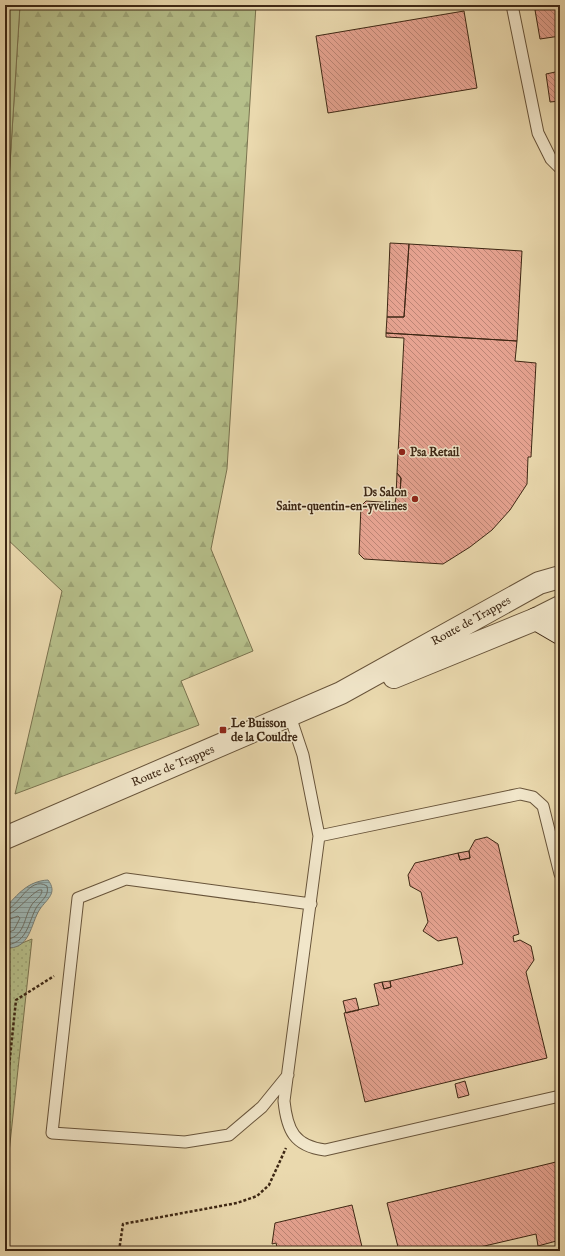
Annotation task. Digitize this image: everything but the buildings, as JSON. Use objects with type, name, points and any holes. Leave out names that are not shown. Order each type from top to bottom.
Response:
[{"type":"street","points":[[539,583],[560,560]]},
{"type":"street","name":"Route de Trappes","points":[[5,838],[341,694],[539,583],[560,577]]},
{"type":"street","name":"Route de Trappes","points":[[341,694],[388,680],[536,619],[560,607]]},
{"type":"street","points":[[536,619],[560,632]]},
{"type":"lane","points":[[512,5],[538,133],[551,159],[560,168]]},
{"type":"lane","points":[[290,716],[303,755],[319,836],[284,1101],[286,1118],[291,1133],[312,1149],[325,1150],[560,1096]]},
{"type":"lane","points":[[319,836],[520,794],[533,797],[543,806],[560,874]]},
{"type":"lane","points":[[288,1075],[262,1107],[229,1135],[185,1142],[52,1133],[78,898],[126,879],[310,904]]},
{"type":"path","points":[[5,1105],[16,1000],[71,965]]},
{"type":"path","points":[[119,1251],[123,1224],[237,1203],[257,1196],[269,1185],[284,1150],[295,1137]]},
{"type":"green space","points":[[5,5],[20,5],[5,243]]},
{"type":"green space","points":[[20,5],[256,5],[227,469],[211,549],[253,651],[181,681],[199,725],[15,794],[62,591],[5,537],[5,243]]},
{"type":"green space","points":[[32,939],[5,1190],[5,950]]},
{"type":"water","points":[[48,880],[51,885],[52,892],[40,909],[25,940],[14,948],[5,948],[5,908],[24,889],[35,883]]},
{"type":"place","name":"Psa Retail","points":[[402,452]]},
{"type":"place","name":"Ds Salon Saint-quentin-en-yvelines","points":[[415,499]]},
{"type":"place","name":"Le Buisson de la Couldre","points":[[223,730]]}]
